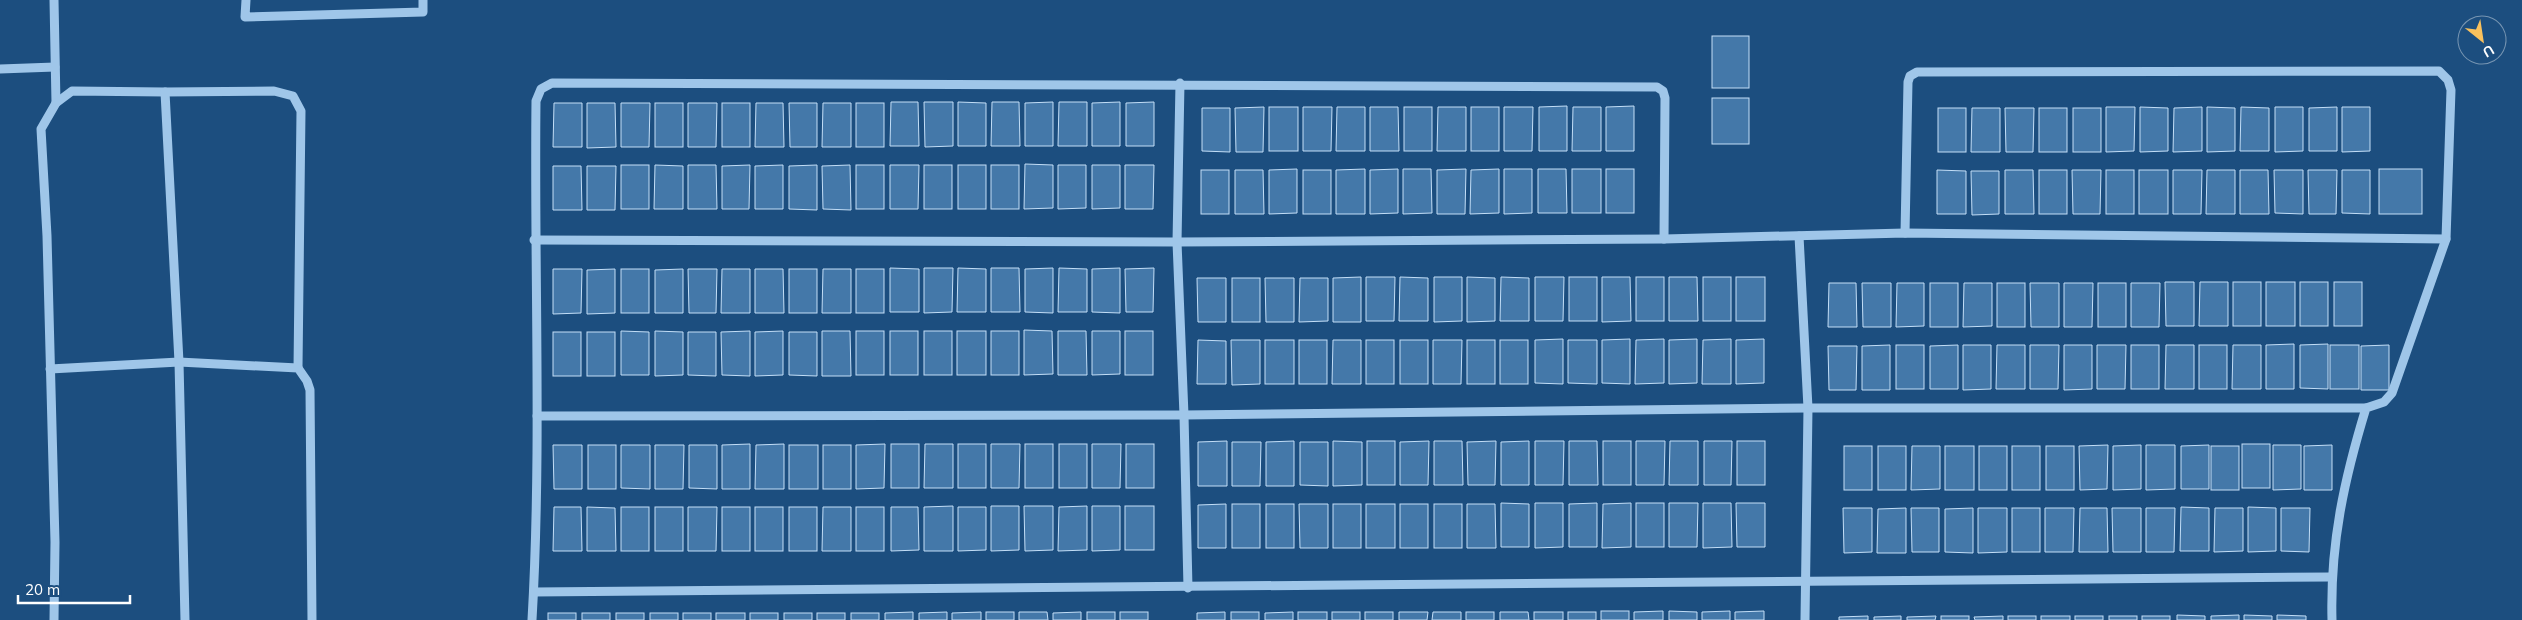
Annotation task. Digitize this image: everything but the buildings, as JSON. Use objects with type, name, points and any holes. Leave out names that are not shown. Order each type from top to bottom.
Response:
[{"type":"street","points":[[54,0],[56,103]]},
{"type":"street","points":[[246,0],[245,17],[423,12],[424,0]]},
{"type":"street","points":[[0,69],[55,67]]},
{"type":"street","points":[[537,416],[1184,416],[1808,408],[2366,408],[2384,402],[2392,392],[2446,239],[2451,90],[2448,80],[2439,71],[1917,72],[1910,76],[1908,82],[1905,233]]},
{"type":"street","points":[[532,620],[537,416],[534,240],[536,101],[540,89],[552,83],[1657,87],[1664,92],[1665,98],[1664,238]]},
{"type":"street","points":[[1180,84],[1177,242],[1188,588]]},
{"type":"street","points":[[54,620],[55,542],[41,129],[56,103],[72,91],[274,90],[293,96],[301,111],[298,368],[307,381],[310,390],[312,620]]},
{"type":"street","points":[[165,92],[179,362],[185,620]]},
{"type":"street","points":[[534,240],[1177,242],[1664,238],[1905,233],[2446,239]]},
{"type":"street","points":[[1799,236],[1808,408],[1805,620]]},
{"type":"street","points":[[50,369],[179,362],[298,368]]},
{"type":"street","points":[[2332,620],[2331,577],[2338,520],[2348,465],[2366,408]]},
{"type":"street","points":[[534,592],[1188,588],[1805,579],[2331,577]]}]
